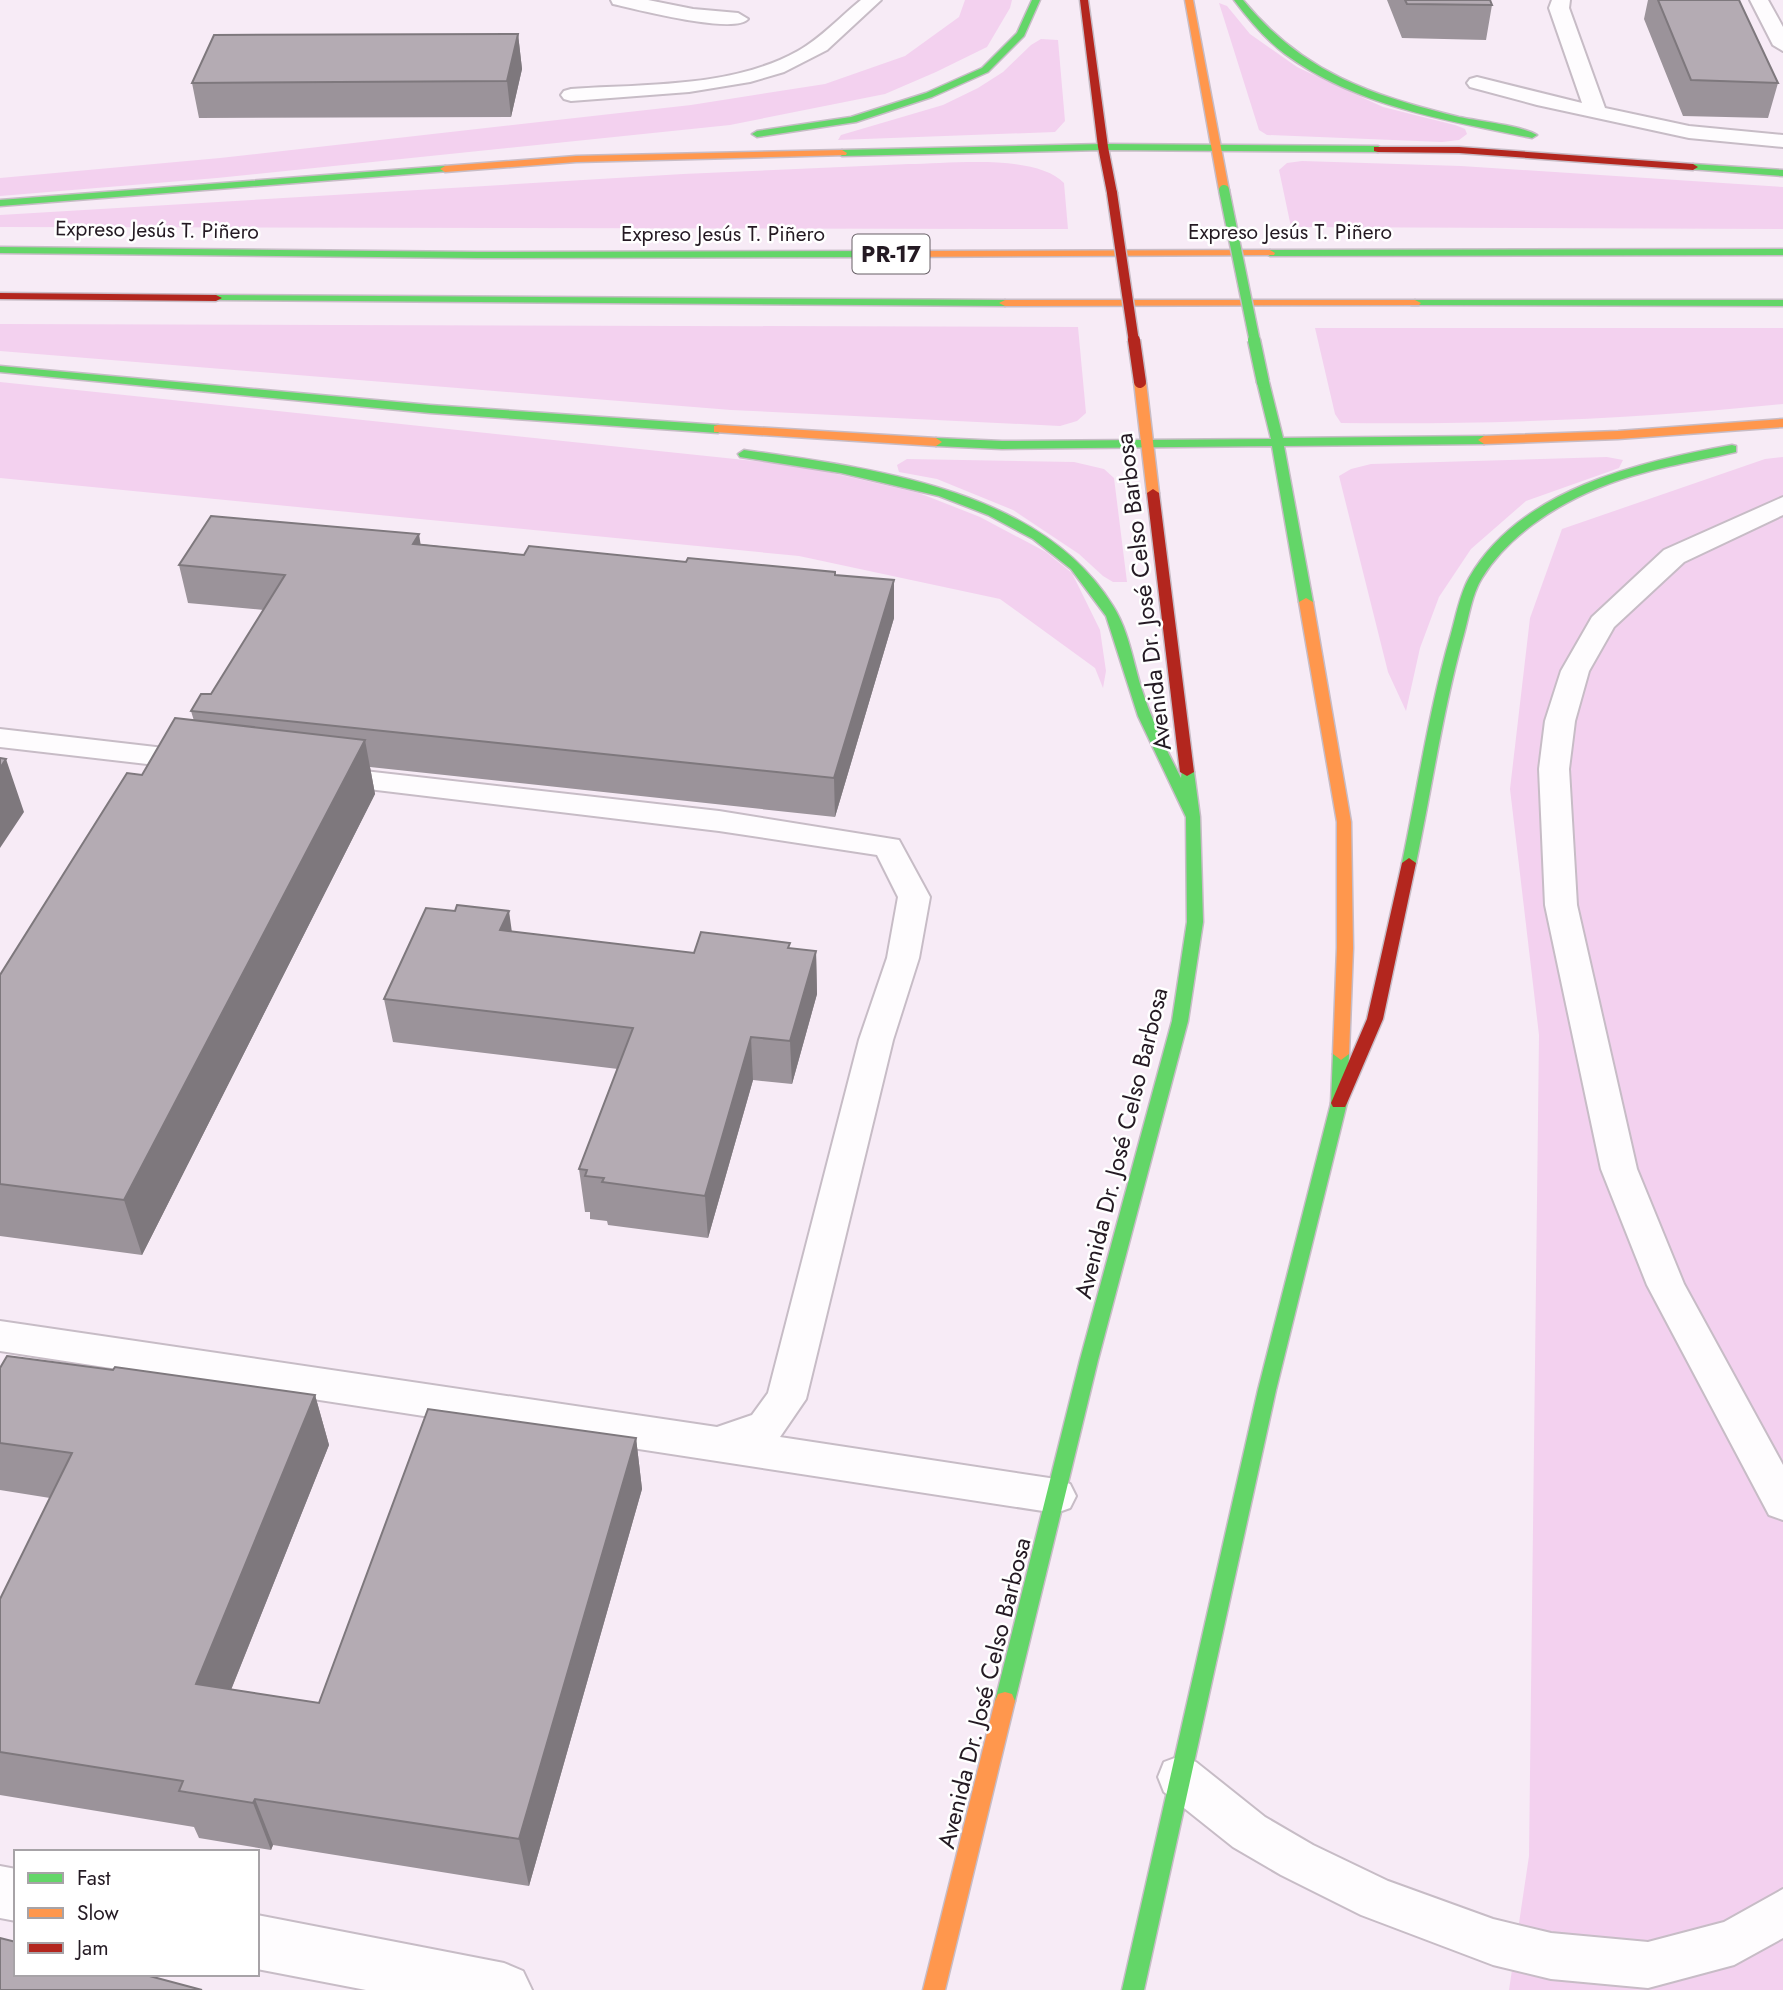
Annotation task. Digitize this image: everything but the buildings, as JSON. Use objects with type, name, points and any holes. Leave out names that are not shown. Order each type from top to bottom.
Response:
[{"type":"main road","points":[[743,136],[853,120],[929,95],[985,70],[1021,34],[1036,0]]},
{"type":"main road","name":"Avenida Dr. José Celso Barbosa","points":[[934,1990],[1089,1360],[1180,1021],[1195,922],[1193,817],[1140,382],[1103,147],[1084,0]]},
{"type":"main road","points":[[1189,0],[1224,190],[1278,443],[1344,822],[1345,948],[1339,1103]]},
{"type":"main road","points":[[1238,0],[1252,20],[1302,61],[1340,79],[1392,100],[1463,121],[1545,137]]},
{"type":"main road","points":[[576,159],[715,140]]},
{"type":"main road","points":[[1582,143],[1778,172]]},
{"type":"main road","points":[[0,204],[576,159],[1103,147],[1459,150],[1778,172]]},
{"type":"main road","name":"Expreso Jesús T. Piñero","points":[[0,250],[477,255],[1783,252]]},
{"type":"main road","name":"PR-17","points":[[0,296],[960,303],[1783,303]]},
{"type":"main road","points":[[0,369],[430,409],[871,440],[1002,444],[1278,443],[1618,435],[1783,423]]},
{"type":"main road","points":[[430,409],[655,441]]},
{"type":"main road","points":[[1133,1990],[1267,1390],[1339,1103],[1375,1019],[1426,788],[1448,663],[1476,576],[1513,532],[1554,502],[1636,469],[1693,455],[1745,447]]},
{"type":"main road","points":[[721,451],[851,469],[920,488],[986,511],[1021,527],[1060,551],[1084,573],[1106,605],[1124,647],[1136,692],[1193,817]]},
{"type":"street","points":[[259,1942],[504,1990]]},
{"type":"lane","points":[[620,0],[693,15],[738,19]]},
{"type":"lane","points":[[571,95],[706,83],[761,74],[803,57],[872,0]]},
{"type":"lane","points":[[1561,0],[1559,8],[1596,112]]},
{"type":"lane","points":[[1759,0],[1783,45]]},
{"type":"lane","points":[[1477,83],[1689,132],[1783,141]]},
{"type":"lane","points":[[1783,505],[1674,556],[1602,623],[1575,671],[1560,721],[1554,769],[1561,905],[1619,1169],[1666,1285],[1783,1503]]},
{"type":"lane","points":[[0,737],[235,765]]},
{"type":"lane","points":[[304,773],[719,821],[888,847],[914,897],[903,958],[876,1040],[786,1399],[766,1426],[717,1443]]},
{"type":"lane","points":[[0,1336],[1056,1496]]},
{"type":"lane","points":[[1180,1777],[1250,1832],[1297,1860],[1377,1899],[1493,1942],[1551,1956],[1648,1965],[1734,1942],[1783,1913]]},
{"type":"shaded area","points":[[965,0],[1012,0],[987,47],[885,94],[730,125],[217,178],[0,196],[0,178],[220,158],[691,105],[825,84],[905,56],[959,17]]},
{"type":"shaded area","points":[[1219,3],[1227,6],[1250,34],[1297,67],[1383,107],[1455,125],[1465,129],[1467,134],[1459,140],[1442,142],[1267,135],[1259,130]]},
{"type":"shaded area","points":[[1041,39],[1058,40],[1065,121],[1055,132],[838,140],[841,135],[943,105],[978,88],[1003,72]]},
{"type":"shaded area","points":[[1302,161],[1461,166],[1783,187],[1783,229],[1291,227],[1279,170],[1287,163]]},
{"type":"shaded area","points":[[991,162],[1033,167],[1051,174],[1064,183],[1068,229],[0,227],[0,215],[683,174]]},
{"type":"shaded area","points":[[0,324],[1078,327],[1086,413],[1077,421],[1060,426],[731,410],[0,351]]},
{"type":"shaded area","points":[[1315,328],[1783,328],[1783,404],[1562,420],[1341,423],[1335,414]]},
{"type":"shaded area","points":[[0,382],[802,466],[919,493],[980,517],[1046,552],[1072,573],[1100,630],[1106,671],[1103,688],[1095,668],[1000,599],[799,556],[0,478]]},
{"type":"shaded area","points":[[1607,457],[1623,460],[1619,468],[1526,501],[1471,549],[1439,597],[1420,648],[1406,711],[1388,672],[1339,476],[1351,469],[1371,464]]},
{"type":"shaded area","points":[[1783,457],[1783,1990],[1509,1990],[1529,1856],[1539,1035],[1510,789],[1530,618],[1562,529],[1765,459]]},
{"type":"shaded area","points":[[907,459],[1074,462],[1104,469],[1114,478],[1127,582],[1113,582],[1103,576],[1079,554],[1013,510],[937,479],[899,472],[897,465]]},
{"type":"traffic: fast","points":[[757,134],[853,120],[929,95],[985,70],[1021,34],[1036,0]]},
{"type":"traffic: fast","points":[[1238,0],[1262,29],[1288,52],[1353,87],[1425,111],[1532,135]]},
{"type":"traffic: fast","points":[[842,153],[1103,147],[1378,149]]},
{"type":"traffic: fast","points":[[1693,167],[1783,173]]},
{"type":"traffic: fast","points":[[0,203],[445,169]]},
{"type":"traffic: fast","points":[[1224,190],[1263,382]]},
{"type":"traffic: fast","points":[[0,250],[477,255],[896,254]]},
{"type":"traffic: fast","points":[[1270,253],[1783,252]]},
{"type":"traffic: fast","points":[[216,298],[1005,303]]},
{"type":"traffic: fast","points":[[1415,303],[1783,303]]},
{"type":"traffic: fast","points":[[0,369],[430,409],[718,429]]},
{"type":"traffic: fast","points":[[1263,382],[1278,443],[1306,602]]},
{"type":"traffic: fast","points":[[936,442],[1002,445],[1484,440]]},
{"type":"traffic: fast","points":[[1409,863],[1453,649],[1470,590],[1478,574],[1501,545],[1529,522],[1559,502],[1591,486],[1661,463],[1732,449]]},
{"type":"traffic: fast","points":[[744,454],[893,479],[944,494],[993,512],[1037,536],[1076,567],[1112,616],[1145,716],[1193,817]]},
{"type":"traffic: fast","points":[[1005,1701],[1089,1360],[1180,1021],[1195,922],[1193,817],[1187,772]]},
{"type":"traffic: fast","points":[[1133,1990],[1267,1390],[1339,1103],[1341,1054]]},
{"type":"traffic: slow","points":[[1189,0],[1224,190]]},
{"type":"traffic: slow","points":[[445,169],[576,159],[842,153]]},
{"type":"traffic: slow","points":[[896,254],[1270,253]]},
{"type":"traffic: slow","points":[[1005,303],[1415,303]]},
{"type":"traffic: slow","points":[[1140,382],[1153,493]]},
{"type":"traffic: slow","points":[[1484,440],[1618,435],[1783,423]]},
{"type":"traffic: slow","points":[[718,429],[936,442]]},
{"type":"traffic: slow","points":[[1306,602],[1344,822],[1345,948],[1341,1054]]},
{"type":"traffic: slow","points":[[934,1990],[1005,1701]]},
{"type":"traffic: jam","points":[[1084,0],[1103,147],[1112,193]]},
{"type":"traffic: jam","points":[[1378,149],[1459,150],[1693,167]]},
{"type":"traffic: jam","points":[[1112,193],[1140,382]]},
{"type":"traffic: jam","points":[[0,296],[216,298]]},
{"type":"traffic: jam","points":[[1153,493],[1187,772]]},
{"type":"traffic: jam","points":[[1339,1103],[1375,1019],[1409,863]]}]
